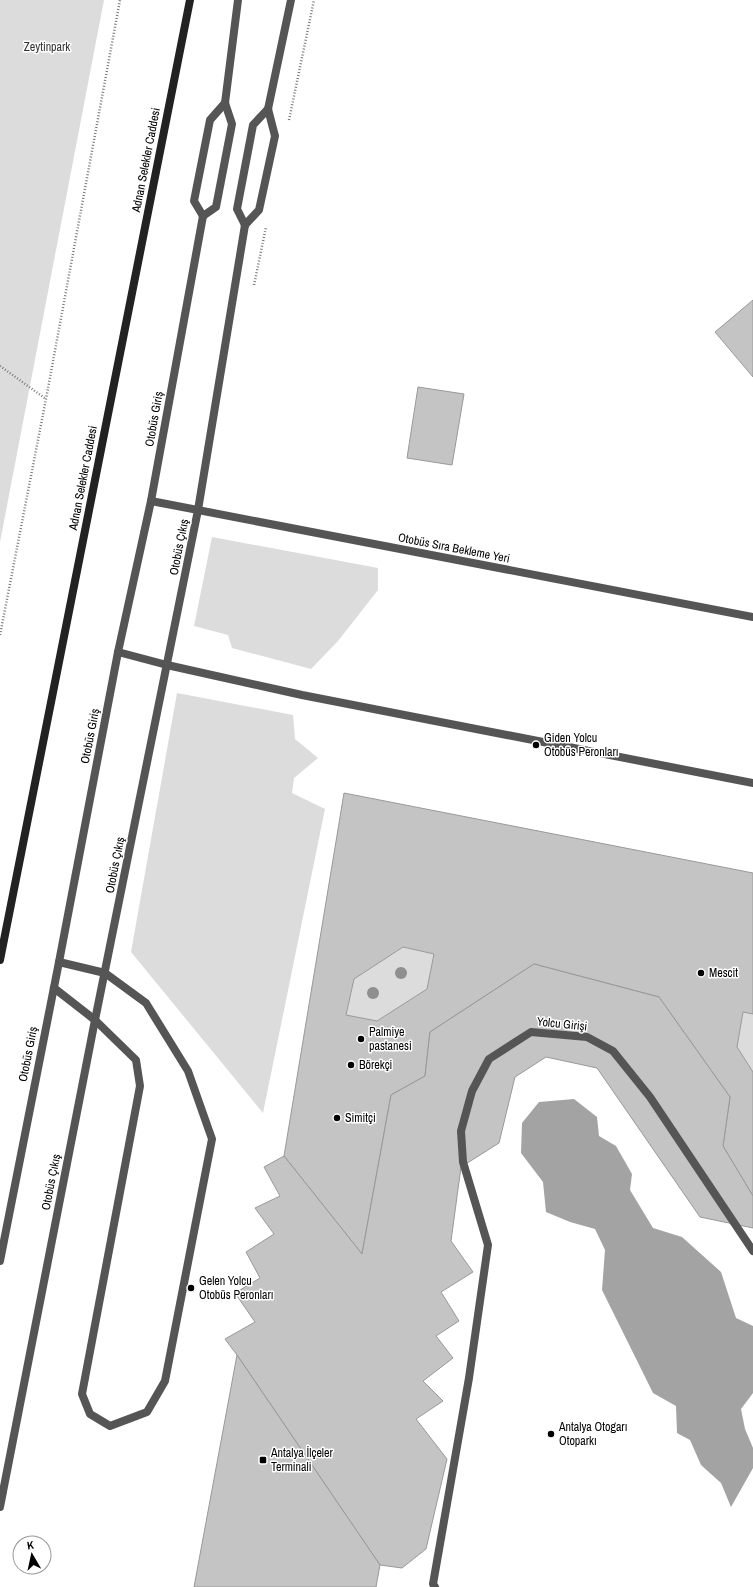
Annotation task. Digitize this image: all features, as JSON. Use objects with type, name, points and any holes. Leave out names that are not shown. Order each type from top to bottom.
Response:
[{"type":"main road","name":"Adnan Selekler Caddesi","points":[[0,960],[190,0]]},
{"type":"street","points":[[224,103],[210,120],[194,201],[203,216],[216,207],[232,124],[224,103],[238,0]]},
{"type":"street","points":[[268,109],[253,125],[237,209],[245,225],[259,210],[275,136],[268,109],[291,0]]},
{"type":"street","name":"Otobüs Giriş","points":[[0,1261],[118,652],[151,501],[203,216]]},
{"type":"street","name":"Otobüs Çıkış","points":[[0,1507],[95,1020],[198,510],[245,225]]},
{"type":"street","name":"Otobüs Sıra Bekleme Yeri","points":[[151,501],[753,617]]},
{"type":"street","points":[[118,652],[167,665],[315,696],[753,783]]},
{"type":"street","points":[[54,988],[95,1020],[136,1060],[140,1086],[82,1394],[90,1414],[110,1426],[147,1412],[165,1381],[212,1139],[188,1071],[146,1003],[105,973],[59,962]]},
{"type":"street","name":"Yolcu Girişi","points":[[435,1587],[433,1584],[468,1378],[488,1246],[463,1162],[461,1131],[472,1091],[489,1059],[531,1032],[587,1036],[613,1050],[650,1097],[753,1251]]},
{"type":"path","points":[[0,635],[46,399],[120,0]]},
{"type":"path","points":[[0,366],[46,399]]},
{"type":"path","points":[[0,616],[4,615]]},
{"type":"green space","name":"Zeytinpark","points":[[0,0],[104,0],[0,542]]},
{"type":"green space","points":[[212,537],[378,568],[378,590],[338,641],[311,669],[232,648],[228,635],[194,626]]},
{"type":"green space","points":[[177,693],[293,715],[295,739],[318,758],[294,778],[292,793],[325,809],[263,1113],[131,952]]},
{"type":"green space","points":[[403,947],[434,954],[427,989],[377,1021],[346,1015],[354,979]]},
{"type":"green space","points":[[743,1012],[753,1014],[753,1072],[737,1047]]},
{"type":"shaded area","points":[[574,1099],[597,1117],[599,1136],[616,1146],[632,1174],[630,1190],[653,1228],[682,1237],[721,1272],[736,1318],[753,1326],[753,1393],[741,1409],[745,1429],[753,1448],[753,1468],[731,1507],[721,1483],[701,1465],[690,1440],[677,1433],[676,1406],[653,1393],[602,1290],[605,1250],[595,1229],[570,1222],[546,1212],[543,1182],[521,1153],[522,1123],[539,1102]]},
{"type":"building","points":[[753,300],[753,377],[715,332]]},
{"type":"building","points":[[418,387],[464,394],[452,465],[407,458]]},
{"type":"building","points":[[344,793],[753,873],[753,1014],[743,1012],[737,1047],[753,1072],[753,1196],[723,1146],[730,1097],[659,997],[534,964],[430,1032],[425,1076],[391,1095],[362,1254],[284,1156]],"holes":[[[403,947],[434,954],[427,989],[377,1021],[346,1015],[354,979]]]},
{"type":"building","points":[[534,964],[659,997],[730,1097],[723,1146],[753,1196],[753,1228],[700,1217],[597,1068],[546,1057],[515,1077],[499,1143],[461,1167],[451,1241],[473,1272],[441,1292],[459,1321],[436,1336],[453,1358],[423,1381],[443,1401],[416,1419],[447,1459],[426,1549],[402,1568],[380,1565],[225,1339],[255,1322],[235,1293],[260,1278],[246,1252],[274,1234],[255,1208],[280,1196],[264,1167],[284,1156],[362,1254],[391,1095],[425,1076],[430,1032]]},
{"type":"building","name":"Antalya İlçeler Terminali","points":[[237,1355],[380,1565],[376,1587],[194,1587]]},
{"type":"place","name":"Giden Yolcu Otobüs Peronları","points":[[536,745]]},
{"type":"place","name":"Mescit","points":[[701,973]]},
{"type":"place","name":"Palmiye pastanesi","points":[[361,1039]]},
{"type":"place","name":"Börekçi","points":[[351,1065]]},
{"type":"place","name":"Simitçi","points":[[337,1118]]},
{"type":"place","name":"Gelen Yolcu Otobüs Peronları","points":[[191,1288]]},
{"type":"place","name":"Antalya Otogarı Otoparkı","points":[[551,1434]]},
{"type":"place","name":"Antalya İlçeler Terminali","points":[[263,1460]]}]
